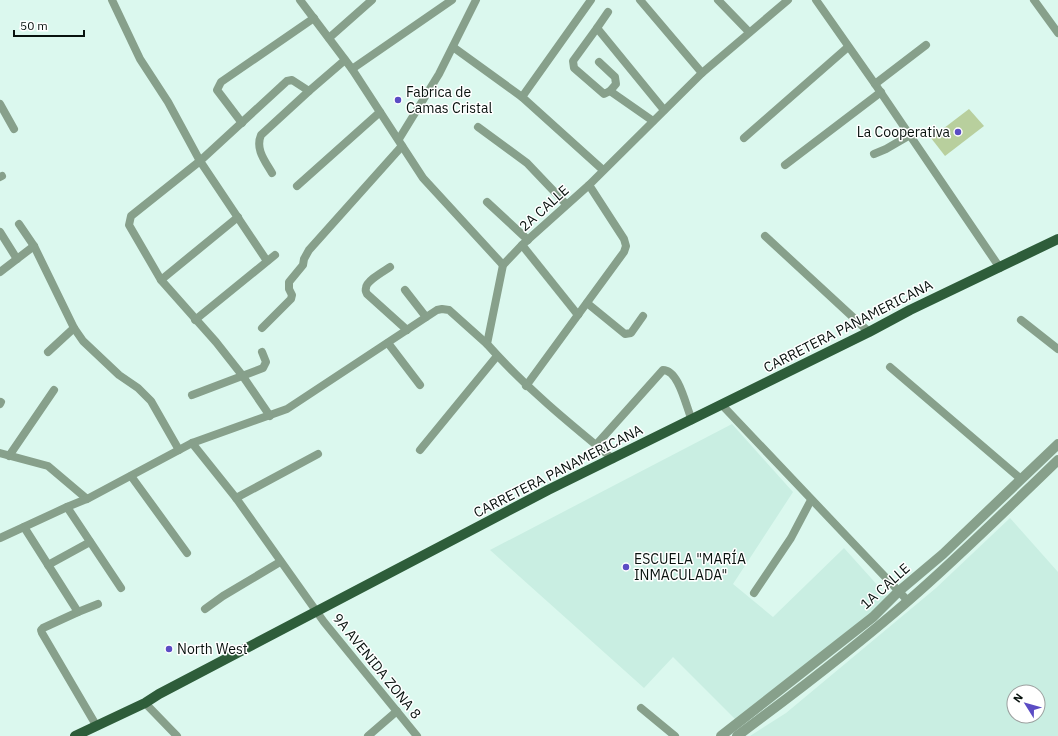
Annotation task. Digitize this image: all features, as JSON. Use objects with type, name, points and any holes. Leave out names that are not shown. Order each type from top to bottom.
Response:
[{"type":"main road","name":"CARRETERA PANAMERICANA","points":[[75,736],[146,703],[159,694],[548,490],[869,332],[910,310],[1058,239]]},
{"type":"street","points":[[112,0],[140,59],[168,102],[200,161],[266,261]]},
{"type":"street","points":[[329,38],[372,0]]},
{"type":"street","points":[[352,69],[452,0]]},
{"type":"street","points":[[262,328],[291,299],[292,295],[289,289],[289,282],[303,265],[304,259],[309,250],[400,143],[439,74],[476,0]]},
{"type":"street","points":[[522,97],[591,0]]},
{"type":"street","points":[[640,0],[702,73]]},
{"type":"street","points":[[718,0],[748,32]]},
{"type":"street","points":[[816,0],[881,92],[1000,268]]},
{"type":"street","points":[[1034,0],[1058,33]]},
{"type":"street","points":[[303,1],[352,69],[423,178],[503,265],[487,344]]},
{"type":"street","name":"2A CALLE","points":[[503,265],[566,204],[589,185],[702,73],[781,2]]},
{"type":"street","points":[[599,62],[615,77],[616,84],[610,91],[604,94],[574,68],[573,61],[608,12]]},
{"type":"street","points":[[242,123],[218,90],[221,82],[314,18]]},
{"type":"street","points":[[597,28],[664,110]]},
{"type":"street","points":[[875,84],[926,45]]},
{"type":"street","points":[[453,47],[522,97],[603,170]]},
{"type":"street","points":[[744,138],[848,47]]},
{"type":"street","points":[[272,173],[259,149],[261,135],[345,60]]},
{"type":"street","points":[[270,416],[242,375],[216,342],[161,280],[129,226],[129,221],[131,216],[200,161],[289,80],[292,80],[309,91]]},
{"type":"street","points":[[610,91],[653,121]]},
{"type":"street","points":[[785,165],[881,92]]},
{"type":"street","points":[[0,104],[14,129]]},
{"type":"street","points":[[297,186],[380,112]]},
{"type":"street","points":[[478,127],[527,163],[566,204]]},
{"type":"street","points":[[874,154],[910,135]]},
{"type":"street","points":[[526,386],[624,252],[626,246],[624,239],[589,185]]},
{"type":"street","points":[[487,202],[525,243],[578,315]]},
{"type":"street","points":[[161,280],[238,217]]},
{"type":"street","points":[[19,224],[34,246],[74,328],[88,345],[151,401],[179,450]]},
{"type":"street","points":[[0,232],[17,259]]},
{"type":"street","points":[[765,236],[869,332]]},
{"type":"street","points":[[0,272],[34,246]]},
{"type":"street","points":[[195,320],[275,255]]},
{"type":"street","points":[[390,267],[368,283],[366,291],[367,294],[407,330]]},
{"type":"street","points":[[405,290],[426,318]]},
{"type":"street","points":[[587,303],[625,334],[630,333],[643,316]]},
{"type":"street","points":[[0,538],[87,499],[192,444],[270,416],[287,408],[303,399],[437,310],[442,309],[449,310],[487,344],[526,386],[613,459]]},
{"type":"street","points":[[1021,320],[1058,348]]},
{"type":"street","points":[[48,352],[74,328]]},
{"type":"street","points":[[388,343],[420,385]]},
{"type":"street","points":[[192,395],[263,368],[266,362],[262,352]]},
{"type":"street","points":[[420,450],[497,356]]},
{"type":"street","points":[[890,367],[1021,479]]},
{"type":"street","points":[[596,445],[663,370],[670,372],[680,386],[692,420]]},
{"type":"street","points":[[9,456],[54,390]]},
{"type":"street","points":[[722,405],[908,601]]},
{"type":"street","name":"9A AVENIDA ZONA 8","points":[[192,444],[236,498],[280,562],[317,611],[417,736]]},
{"type":"street","name":"1A CALLE","points":[[721,736],[872,617],[898,592],[943,554],[1058,444]]},
{"type":"street","points":[[0,453],[48,466],[87,499]]},
{"type":"street","points":[[236,498],[318,454]]},
{"type":"street","name":"1A CALLE","points":[[737,736],[805,685],[908,601],[1058,460]]},
{"type":"street","points":[[131,476],[186,553]]},
{"type":"street","points":[[754,593],[788,543],[811,500]]},
{"type":"street","points":[[67,507],[121,588]]},
{"type":"street","points":[[24,527],[78,612]]},
{"type":"street","points":[[48,565],[90,542]]},
{"type":"street","points":[[205,609],[280,562]]},
{"type":"street","points":[[96,725],[41,630],[98,604]]},
{"type":"street","points":[[146,703],[177,736]]},
{"type":"street","points":[[641,708],[675,736]]},
{"type":"street","points":[[368,736],[397,711]]},
{"type":"shaded area","name":"ESCUELA \"MARÍA INMACULADA\"","points":[[732,424],[793,492],[733,584],[773,617],[844,548],[889,598],[862,621],[735,719],[673,657],[644,688],[490,550]]},
{"type":"shaded area","points":[[1010,518],[1058,572],[1058,736],[750,736],[786,713],[936,588]]},
{"type":"green space","name":"La Cooperativa","points":[[969,109],[984,126],[945,156],[931,138]]},
{"type":"place","name":"Fabrica de Camas Cristal","points":[[398,100]]},
{"type":"place","name":"La Cooperativa","points":[[958,132]]},
{"type":"place","name":"ESCUELA \"MARÍA INMACULADA\"","points":[[626,567]]},
{"type":"place","name":"North West","points":[[169,649]]}]
